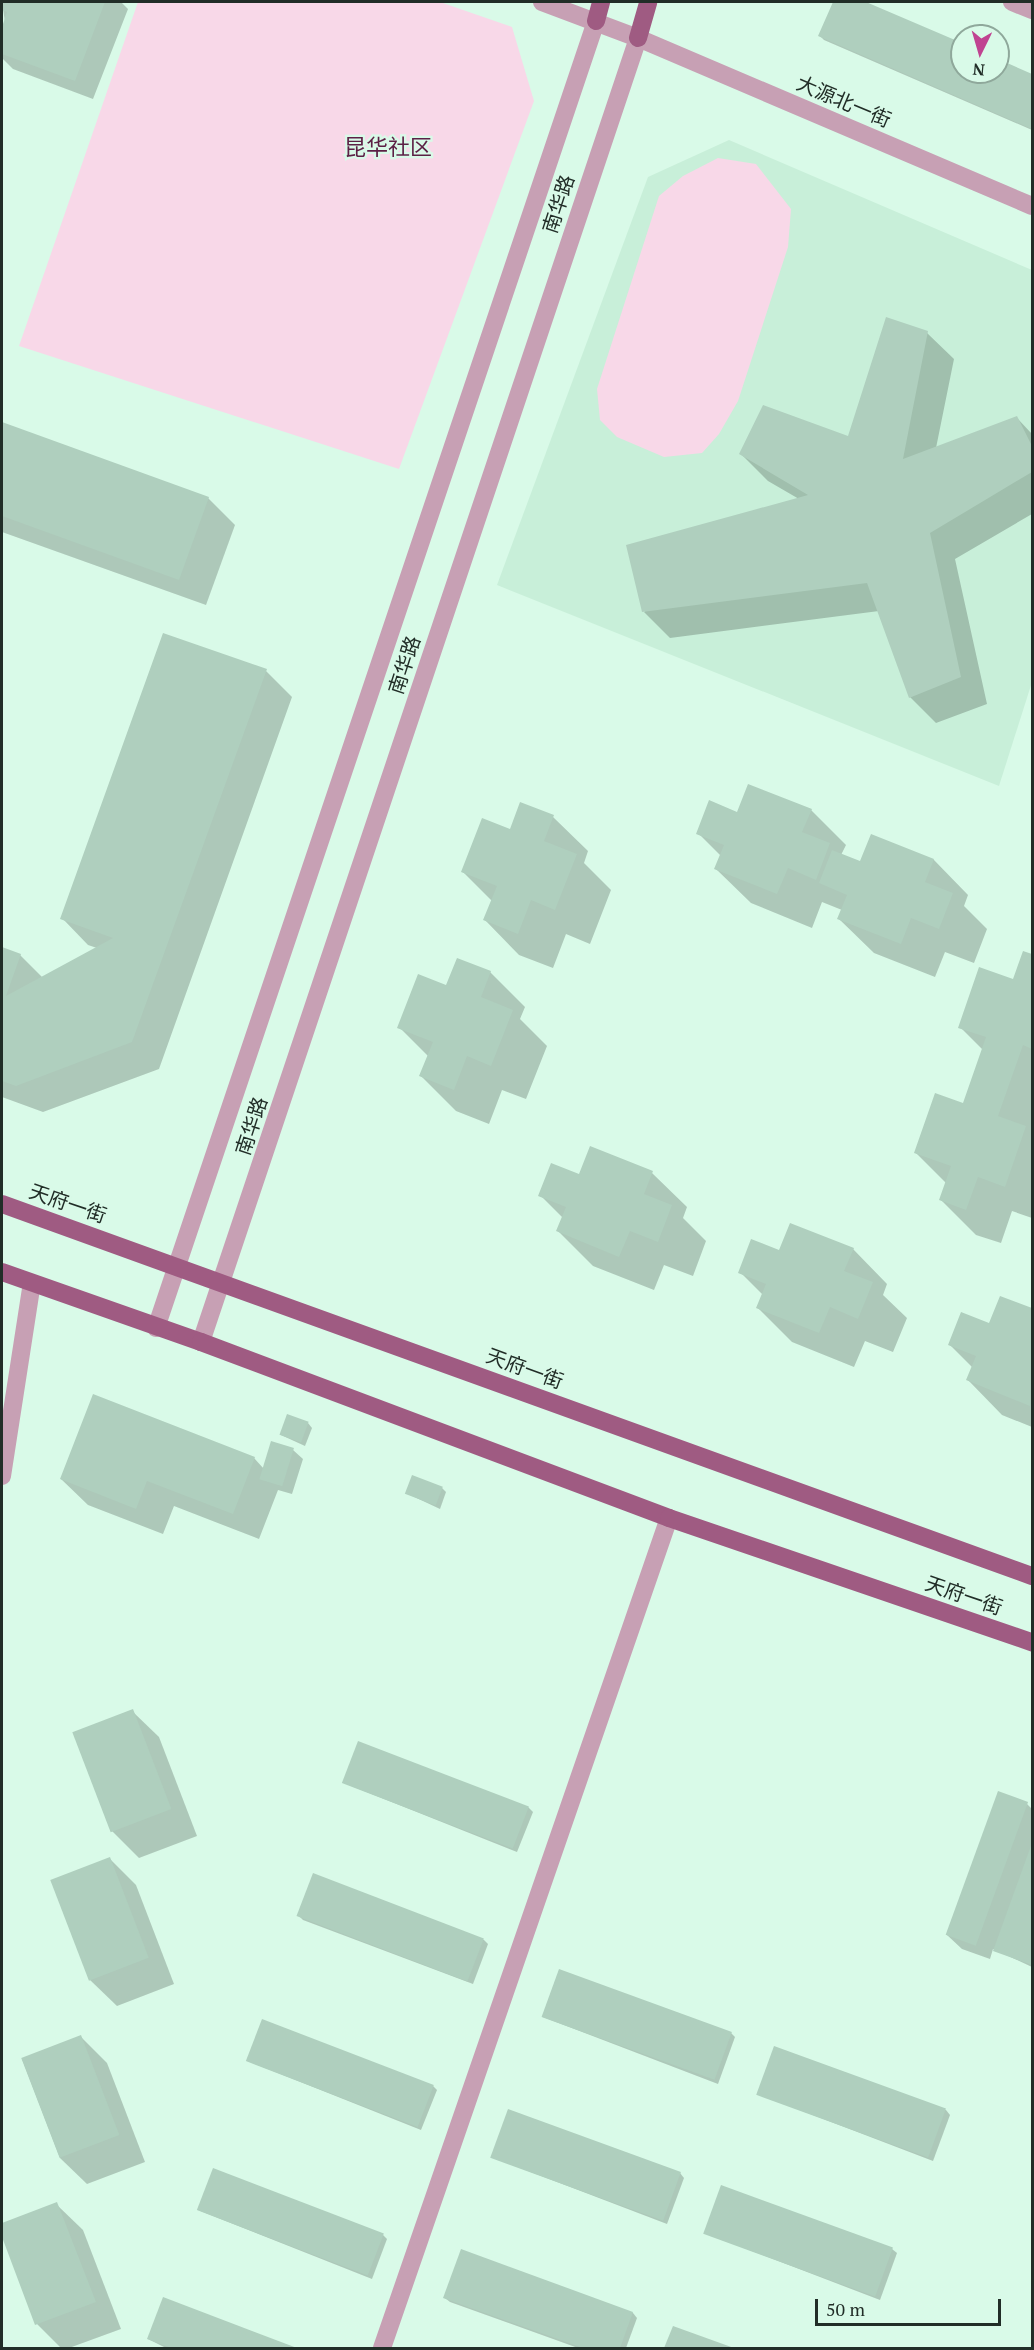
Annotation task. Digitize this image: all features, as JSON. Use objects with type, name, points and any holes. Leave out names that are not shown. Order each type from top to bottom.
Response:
[{"type":"main road","points":[[596,21],[601,2]]},
{"type":"main road","name":"南华路","points":[[638,38],[648,2]]},
{"type":"main road","name":"天府一街","points":[[2,1204],[1032,1576]]},
{"type":"main road","name":"天府一街","points":[[2,1272],[201,1342],[669,1518],[1032,1642]]},
{"type":"street","name":"大源北一街","points":[[542,2],[638,38],[1032,206]]},
{"type":"street","points":[[1012,2],[1032,10]]},
{"type":"street","points":[[156,1328],[596,21]]},
{"type":"street","name":"南华路","points":[[201,1342],[638,38]]},
{"type":"street","points":[[2,1476],[32,1283]]},
{"type":"street","points":[[382,2349],[669,1518]]},
{"type":"shaded area","points":[[138,2],[440,2],[512,27],[534,101],[399,469],[19,346]]},
{"type":"shaded area","points":[[729,140],[1032,270],[1032,682],[999,786],[497,585],[648,177]]},
{"type":"shaded area","points":[[718,158],[756,164],[791,209],[788,247],[738,401],[719,434],[702,453],[664,457],[617,437],[600,420],[597,389],[659,196],[683,176]]},
{"type":"building","points":[[2,2],[105,2],[75,81],[2,54],[2,27],[7,12],[2,10]]},
{"type":"building","points":[[833,2],[866,2],[950,38],[950,84],[1010,84],[1010,64],[1032,74],[1032,129],[818,36]]},
{"type":"building","points":[[886,317],[928,331],[903,459],[1017,416],[1032,446],[1032,472],[930,533],[961,677],[909,698],[867,583],[642,612],[626,545],[808,495],[739,454],[763,405],[848,436]]},
{"type":"building","points":[[2,422],[209,497],[179,580],[2,516]]},
{"type":"building","points":[[163,633],[267,669],[132,1042],[16,1086],[2,1081],[2,947],[21,954],[6,996],[113,938],[60,919]]},
{"type":"building","points":[[748,784],[812,809],[802,832],[830,843],[816,880],[788,868],[777,894],[714,869],[724,845],[696,834],[709,800],[737,812]]},
{"type":"building","points":[[520,802],[554,815],[544,841],[577,854],[555,910],[531,900],[518,934],[483,920],[497,886],[461,872],[482,818],[510,829]]},
{"type":"building","points":[[871,834],[934,859],[925,882],[953,893],[939,929],[911,918],[901,944],[837,919],[847,895],[819,883],[832,850],[860,861]]},
{"type":"building","points":[[1023,951],[1032,954],[1032,1049],[1023,1045],[998,1116],[1026,1126],[1005,1187],[978,1177],[966,1210],[939,1200],[951,1166],[914,1153],[935,1093],[963,1103],[986,1037],[958,1028],[979,967],[1013,979]]},
{"type":"building","points":[[457,958],[491,971],[481,997],[513,1010],[491,1066],[467,1056],[454,1090],[419,1076],[433,1042],[397,1028],[418,974],[446,985]]},
{"type":"building","points":[[590,1146],[653,1171],[644,1194],[672,1205],[658,1242],[630,1231],[619,1257],[556,1231],[566,1207],[538,1196],[551,1163],[579,1174]]},
{"type":"building","points":[[790,1223],[854,1248],[844,1271],[873,1282],[858,1319],[830,1307],[819,1333],[756,1308],[766,1284],[738,1273],[751,1239],[779,1250]]},
{"type":"building","points":[[1000,1296],[1032,1308],[1030,1406],[966,1380],[976,1356],[948,1345],[961,1312],[989,1323]]},
{"type":"building","points":[[93,1394],[255,1457],[233,1514],[147,1481],[136,1509],[60,1479]]},
{"type":"building","points":[[287,1414],[309,1422],[301,1443],[279,1435]]},
{"type":"building","points":[[271,1441],[294,1448],[282,1486],[259,1479]]},
{"type":"building","points":[[412,1475],[443,1487],[436,1505],[405,1494]]},
{"type":"building","points":[[133,1709],[171,1809],[111,1832],[72,1732]]},
{"type":"building","points":[[358,1741],[529,1807],[513,1849],[342,1783]]},
{"type":"building","points":[[998,1791],[1028,1802],[976,1946],[946,1935]]},
{"type":"building","points":[[1032,1843],[1032,1965],[993,1951]]},
{"type":"building","points":[[110,1857],[149,1958],[89,1981],[50,1880]]},
{"type":"building","points":[[313,1873],[484,1939],[467,1982],[297,1916]]},
{"type":"building","points":[[559,1969],[732,2032],[714,2080],[542,2017]]},
{"type":"building","points":[[262,2019],[434,2085],[418,2127],[246,2061]]},
{"type":"building","points":[[81,2035],[119,2135],[60,2158],[21,2058]]},
{"type":"building","points":[[774,2046],[946,2109],[928,2157],[756,2095]]},
{"type":"building","points":[[508,2109],[681,2172],[663,2221],[490,2158]]},
{"type":"building","points":[[213,2168],[384,2234],[368,2276],[197,2210]]},
{"type":"building","points":[[721,2185],[893,2248],[875,2296],[703,2234]]},
{"type":"building","points":[[57,2202],[96,2302],[35,2325],[2,2237],[2,2223]]},
{"type":"building","points":[[461,2249],[633,2312],[620,2348],[583,2348],[443,2298]]},
{"type":"building","points":[[163,2297],[297,2348],[171,2348],[147,2339]]},
{"type":"building","points":[[673,2326],[734,2348],[664,2348]]},
{"type":"district","name":"昆华社区","points":[[388,147]]}]
